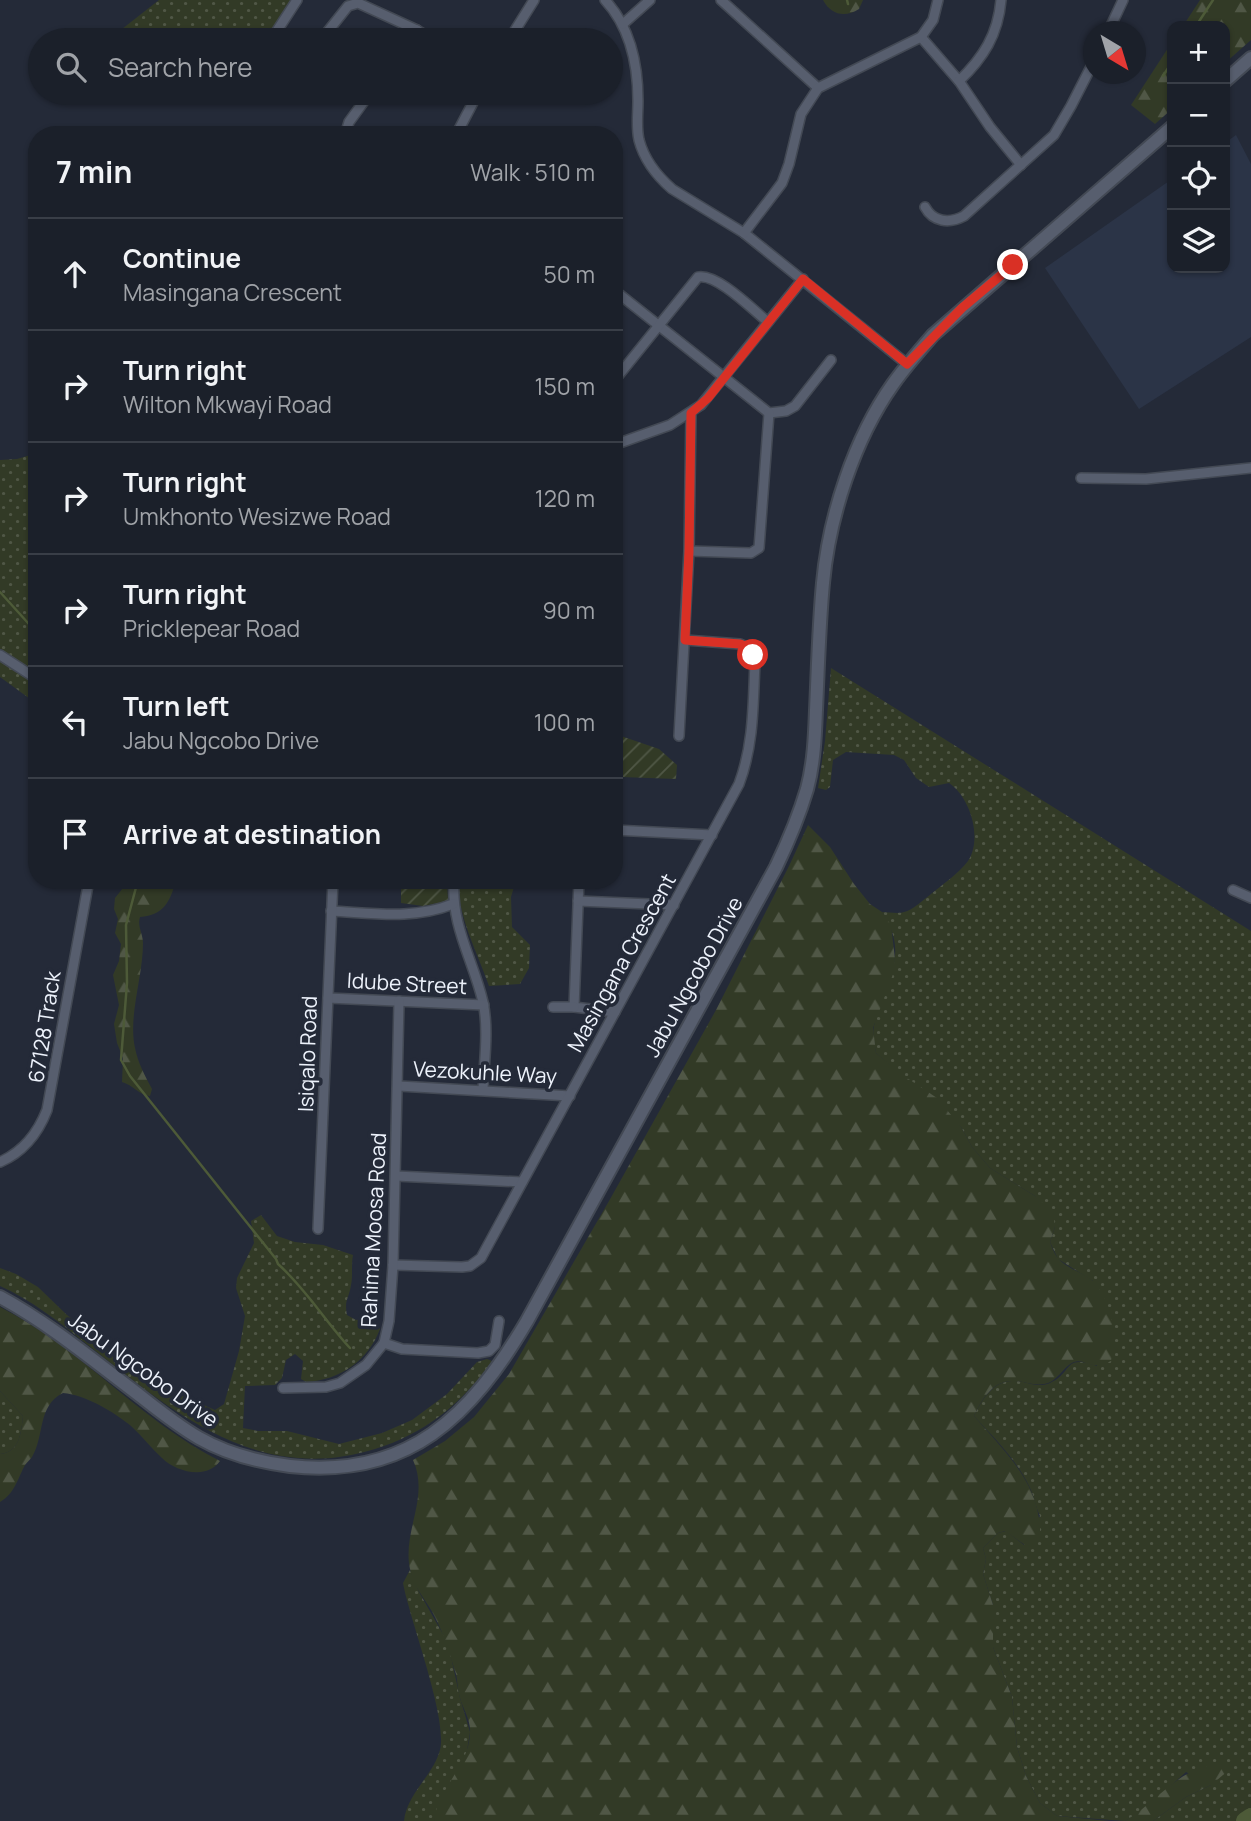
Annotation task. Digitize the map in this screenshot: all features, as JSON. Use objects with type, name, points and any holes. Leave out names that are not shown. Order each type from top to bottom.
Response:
[{"type":"main road","points":[[1230,77],[1251,58]]},
{"type":"main road","name":"Jabu Ngcobo Drive","points":[[0,1297],[46,1324],[163,1414],[199,1438],[244,1457],[311,1468],[352,1466],[379,1460],[403,1452],[439,1430],[471,1402],[507,1355],[527,1321],[776,867],[794,829],[808,787],[814,749],[823,582],[836,511],[859,446],[891,387],[907,364],[962,308],[1167,131]]},
{"type":"street","points":[[279,28],[297,0]]},
{"type":"street","points":[[516,28],[534,0]]},
{"type":"street","points":[[605,0],[623,24],[635,58],[639,140],[652,167],[672,189],[744,233],[907,364]]},
{"type":"street","points":[[623,24],[650,0]]},
{"type":"street","points":[[721,0],[818,88]]},
{"type":"street","points":[[744,233],[782,183],[801,114],[818,88],[921,37],[933,20],[938,0]]},
{"type":"street","points":[[959,81],[979,62],[988,45],[996,25],[1001,0]]},
{"type":"street","points":[[1113,21],[1123,0]]},
{"type":"street","points":[[330,28],[352,4],[363,4],[413,28]]},
{"type":"street","points":[[921,37],[959,81],[990,127],[1021,165]]},
{"type":"street","points":[[925,207],[931,216],[938,220],[960,219],[1046,144],[1061,125],[1083,82]]},
{"type":"street","points":[[348,126],[361,105]]},
{"type":"street","points":[[461,126],[472,105]]},
{"type":"street","points":[[623,370],[695,280],[706,276],[717,281],[768,322]]},
{"type":"street","points":[[623,442],[652,432],[691,413],[708,398],[803,279]]},
{"type":"street","points":[[623,297],[769,413],[786,411],[794,406],[831,360]]},
{"type":"street","points":[[680,736],[689,551],[691,413]]},
{"type":"street","points":[[689,551],[751,553],[759,548],[769,413]]},
{"type":"street","points":[[1081,478],[1146,479],[1251,468]]},
{"type":"street","name":"Masingana Crescent","points":[[393,1265],[462,1267],[476,1262],[490,1242],[734,795],[746,765],[752,735],[755,662],[751,651],[740,644],[685,640]]},
{"type":"street","points":[[0,655],[28,673]]},
{"type":"street","points":[[623,830],[712,835]]},
{"type":"street","name":"67128 Track","points":[[1,1162],[19,1151],[28,1141],[47,1110],[87,889]]},
{"type":"street","name":"Isiqalo Road","points":[[318,1229],[332,889]]},
{"type":"street","points":[[454,889],[457,926],[484,1005],[486,1039],[483,1090]]},
{"type":"street","points":[[574,1007],[579,889]]},
{"type":"street","points":[[1233,890],[1250,896]]},
{"type":"street","points":[[578,901],[674,905]]},
{"type":"street","points":[[331,911],[417,915],[453,904]]},
{"type":"street","name":"Idube Street","points":[[328,998],[484,1005]]},
{"type":"street","name":"Rahima Moosa Road","points":[[283,1388],[326,1387],[340,1383],[366,1365],[384,1343],[389,1321],[393,1265],[399,1001]]},
{"type":"street","points":[[553,1007],[615,1012]]},
{"type":"street","name":"Vezokuhle Way","points":[[399,1086],[570,1096]]},
{"type":"street","points":[[396,1176],[522,1182]]},
{"type":"street","points":[[384,1343],[410,1350],[484,1352],[495,1345],[499,1321]]},
{"type":"shaded area","points":[[1236,135],[1251,164],[1251,337],[1139,409],[1045,268],[1167,183],[1167,273],[1230,273],[1230,139]]},
{"type":"green space","points":[[159,0],[291,0],[273,28],[123,28]]},
{"type":"green space","points":[[823,0],[863,0],[859,9],[854,12],[839,14],[830,9]]},
{"type":"green space","points":[[1200,0],[1251,0],[1251,40],[1230,59],[1230,21],[1186,21]]},
{"type":"green space","points":[[1167,50],[1167,113],[1155,124],[1131,105]]},
{"type":"green space","points":[[28,456],[28,697],[0,677],[0,460]]},
{"type":"green space","points":[[831,668],[1251,931],[1251,1821],[1153,1821],[1186,1797],[1211,1785],[1186,1772],[1143,1811],[1125,1821],[1057,1816],[1040,1803],[1026,1776],[1017,1747],[1012,1697],[993,1647],[993,1605],[983,1574],[986,1559],[983,1548],[998,1533],[1006,1531],[1024,1545],[1040,1516],[1024,1476],[974,1416],[984,1398],[999,1384],[1012,1381],[1045,1385],[1057,1379],[1073,1363],[1097,1366],[1093,1281],[1058,1259],[1050,1242],[1055,1227],[1035,1196],[990,1168],[972,1147],[961,1127],[876,1053],[874,1026],[895,956],[891,928],[882,912],[899,913],[911,909],[955,875],[968,861],[972,852],[974,830],[968,808],[956,789],[949,783],[929,787],[916,778],[904,760],[894,755],[846,752],[833,760],[830,787],[826,790],[818,788]]},
{"type":"green space","points":[[623,737],[659,749],[677,765],[676,779],[623,777]]},
{"type":"green space","points":[[808,825],[830,847],[854,884],[891,925],[895,959],[893,974],[873,1028],[876,1053],[937,1098],[990,1168],[1035,1196],[1053,1212],[1055,1227],[1050,1242],[1055,1254],[1065,1265],[1094,1282],[1109,1309],[1113,1331],[1111,1361],[1097,1365],[1074,1362],[1049,1383],[1016,1381],[999,1384],[984,1398],[974,1416],[1020,1471],[1035,1501],[1039,1518],[1040,1537],[1032,1545],[1025,1545],[1005,1531],[998,1533],[983,1548],[986,1559],[983,1574],[993,1605],[993,1647],[1012,1697],[1017,1747],[1026,1776],[1040,1803],[1057,1816],[1110,1821],[434,1821],[436,1809],[464,1757],[470,1728],[444,1637],[414,1582],[410,1569],[409,1541],[419,1488],[413,1460],[445,1441],[474,1417],[509,1374],[716,1010]]},
{"type":"green space","points":[[122,889],[173,889],[165,906],[155,913],[140,917],[139,920],[143,940],[133,1036],[138,1059],[152,1089],[150,1096],[122,1082],[123,1058],[114,1024],[119,1005],[113,975],[119,961],[121,944],[115,933],[118,919],[114,909],[115,898]]},
{"type":"green space","points":[[401,889],[447,889],[448,901],[423,906],[401,903]]},
{"type":"green space","points":[[459,889],[513,889],[512,927],[530,945],[529,968],[520,984],[489,986],[465,921]]},
{"type":"green space","points":[[261,1215],[277,1236],[295,1242],[323,1245],[353,1255],[347,1315],[356,1320],[372,1320],[380,1329],[368,1350],[341,1373],[306,1382],[301,1379],[303,1361],[295,1354],[286,1360],[282,1378],[275,1385],[245,1386],[243,1428],[287,1431],[339,1444],[382,1433],[412,1420],[447,1394],[477,1362],[487,1359],[492,1361],[455,1403],[410,1435],[375,1449],[332,1458],[292,1457],[254,1449],[218,1435],[183,1415],[149,1393],[44,1311],[0,1286],[0,1268],[16,1274],[38,1287],[67,1315],[154,1383],[215,1410],[224,1404],[239,1351],[245,1316],[236,1288],[237,1278],[254,1243],[251,1221]]},
{"type":"green space","points":[[0,1307],[57,1342],[163,1426],[220,1461],[207,1471],[200,1472],[175,1467],[116,1415],[90,1401],[63,1393],[49,1405],[32,1457],[12,1490],[0,1502],[0,1454],[16,1446],[23,1416],[0,1391]]},
{"type":"green space","points":[[0,1391],[23,1416],[16,1446],[0,1454]]},
{"type":"green space","points":[[410,1570],[419,1592],[448,1643],[470,1732],[466,1757],[441,1800],[434,1821],[404,1821],[410,1802],[437,1759],[441,1735],[434,1693],[403,1583]]},
{"type":"green space","points":[[1221,1764],[1229,1770],[1211,1785],[1186,1797],[1153,1821],[1125,1821],[1181,1778],[1206,1766]]},
{"type":"waterway","points":[[847,0],[848,4]]},
{"type":"waterway","points":[[1199,21],[1213,0]]},
{"type":"waterway","points":[[1163,76],[1167,70]]},
{"type":"waterway","points":[[0,592],[28,623]]},
{"type":"waterway","points":[[136,889],[126,925],[127,983],[121,1060],[130,1076],[278,1264],[298,1284],[350,1348]]},
{"type":"waterway","points":[[1245,1821],[1251,1817]]},
{"type":"route","points":[[753,655],[747,647],[740,644],[685,640],[691,413],[708,398],[803,279],[907,364],[933,335],[1013,265]]}]
